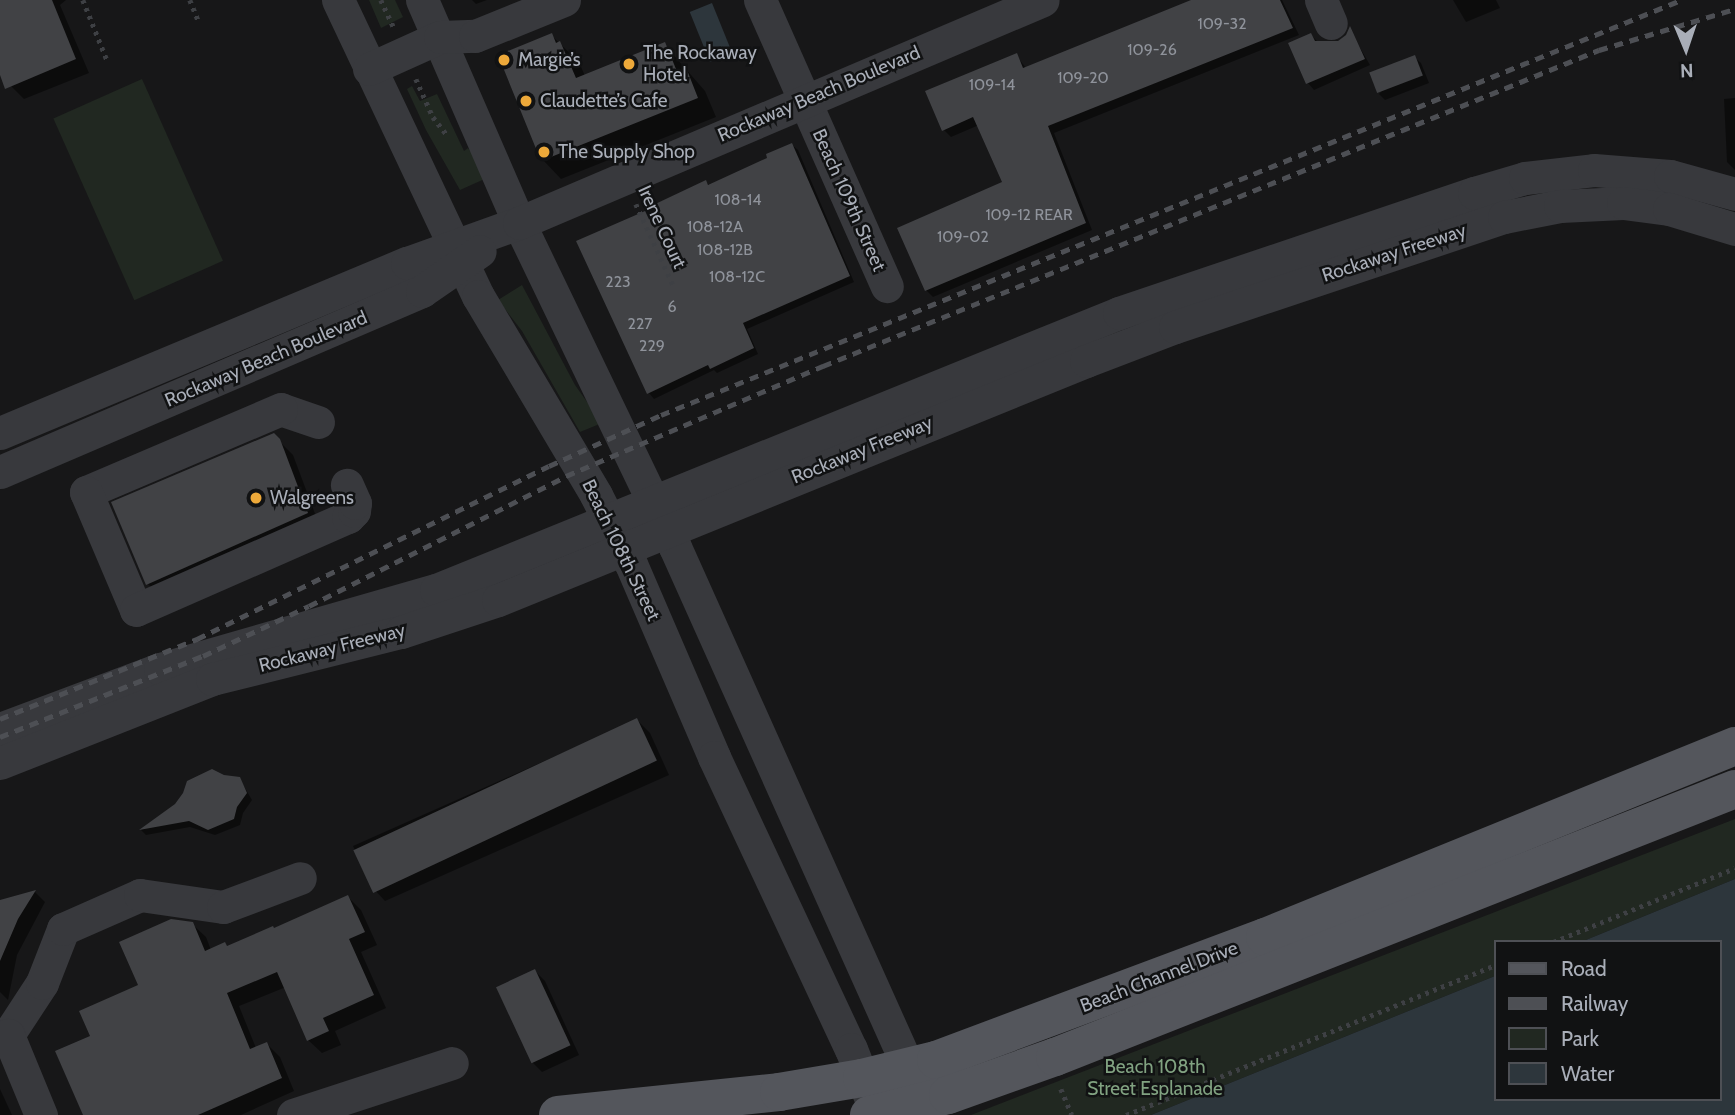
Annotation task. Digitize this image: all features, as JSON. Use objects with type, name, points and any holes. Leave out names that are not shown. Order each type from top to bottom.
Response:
[{"type":"main road","name":"Beach Channel Drive","points":[[869,1102],[908,1068],[1098,1001],[1265,937],[1735,746]]},
{"type":"main road","name":"Beach Channel Drive","points":[[558,1115],[751,1096],[924,1102],[1055,1057],[1735,789]]},
{"type":"street","name":"Beach 108th Street","points":[[338,0],[478,296],[616,534],[869,1102]]},
{"type":"street","points":[[422,0],[519,223],[667,531],[924,1102]]},
{"type":"street","points":[[369,69],[440,37],[475,36],[564,0]]},
{"type":"street","name":"Beach 109th Street","points":[[760,0],[887,286]]},
{"type":"street","name":"Rockaway Beach Boulevard","points":[[0,433],[460,254],[519,223],[804,99],[1043,0]]},
{"type":"street","name":"Rockaway Freeway","points":[[0,763],[179,690],[242,670],[433,623],[616,534],[653,501],[1119,313],[1499,185],[1560,172],[1607,170],[1670,176],[1735,194]]},
{"type":"street","name":"Rockaway Freeway","points":[[0,729],[160,669],[436,590],[616,534],[667,531],[999,395],[1175,327],[1522,212],[1560,205],[1623,203],[1669,209],[1735,229]]},
{"type":"street","name":"Rockaway Beach Boulevard","points":[[0,472],[422,291],[460,254]]},
{"type":"street","points":[[318,422],[281,409],[86,492],[136,610],[348,517],[354,511],[355,503],[347,485]]},
{"type":"street","points":[[41,1115],[4,1036],[41,984],[63,929],[140,895],[223,907],[300,878]]},
{"type":"street","points":[[308,1112],[452,1063]]},
{"type":"path","points":[[83,0],[107,60]]},
{"type":"path","points":[[190,0],[200,22]]},
{"type":"path","points":[[381,0],[433,117],[450,139]]},
{"type":"path","name":"Irene Court","points":[[624,178],[674,287]]},
{"type":"path","points":[[1558,940],[1735,868]]},
{"type":"path","points":[[1126,1115],[1494,965]]},
{"type":"green space","points":[[369,0],[395,0],[403,17],[381,28]]},
{"type":"green space","points":[[142,79],[223,261],[134,300],[53,118]]},
{"type":"green space","points":[[412,86],[420,101],[437,94],[464,151],[468,148],[489,177],[460,190],[426,130],[407,89]]},
{"type":"green space","points":[[522,285],[575,385],[602,423],[580,432],[522,331],[498,300]]},
{"type":"green space","name":"Beach 108th Street Esplanade","points":[[1735,819],[1735,879],[1586,940],[1494,940],[1494,976],[1151,1115],[971,1115]]},
{"type":"water","points":[[712,3],[732,53],[710,62],[690,12]]},
{"type":"water","points":[[1735,879],[1735,1115],[1151,1115],[1494,976],[1494,1101],[1721,1101],[1721,940],[1586,940]]},
{"type":"building","points":[[0,0],[52,0],[76,59],[5,89],[0,75]]},
{"type":"building","points":[[1191,0],[1280,0],[1293,28],[1048,126],[1086,223],[925,291],[897,228],[1002,182],[973,117],[942,131],[925,91],[1017,53],[1023,68]]},
{"type":"building","points":[[1350,26],[1365,59],[1306,84],[1288,43],[1311,33],[1315,41],[1338,41],[1346,35]]},
{"type":"building","points":[[552,33],[556,43],[560,41],[576,78],[665,42],[678,74],[687,70],[698,98],[541,161],[498,55]]},
{"type":"building","points":[[1415,55],[1423,76],[1377,93],[1369,73]]},
{"type":"building","points":[[792,143],[850,276],[743,323],[754,348],[710,369],[708,365],[647,394],[576,241],[652,208],[651,206],[706,180],[708,185],[767,158],[766,154]]},
{"type":"building","points":[[274,433],[280,439],[308,513],[146,585],[111,502]]},
{"type":"building","points":[[637,718],[657,761],[373,893],[353,850]]},
{"type":"building","points":[[212,769],[224,775],[240,777],[247,793],[237,807],[234,819],[208,830],[189,821],[139,830],[175,804],[187,781]]},
{"type":"building","points":[[36,890],[18,919],[0,961],[0,900]]},
{"type":"building","points":[[348,895],[365,932],[349,939],[374,995],[323,1018],[329,1031],[307,1041],[277,972],[227,993],[250,1049],[267,1042],[282,1078],[198,1115],[83,1115],[55,1051],[90,1036],[79,1011],[138,985],[119,942],[171,919],[193,922],[205,951],[225,942],[227,946],[273,926],[274,928]]},
{"type":"building","points":[[535,969],[570,1045],[532,1063],[496,987]]},
{"type":"railway","points":[[0,719],[197,639],[549,466],[661,415],[1681,0]]},
{"type":"railway","points":[[0,737],[203,656],[309,606],[566,476],[823,366],[1599,50],[1735,9]]},
{"type":"place","name":"Margie’s","points":[[504,60]]},
{"type":"place","name":"The Rockaway Hotel","points":[[629,64]]},
{"type":"place","name":"Claudette’s Cafe","points":[[526,101]]},
{"type":"place","name":"The Supply Shop","points":[[544,152]]},
{"type":"place","name":"Walgreens","points":[[256,498]]}]
